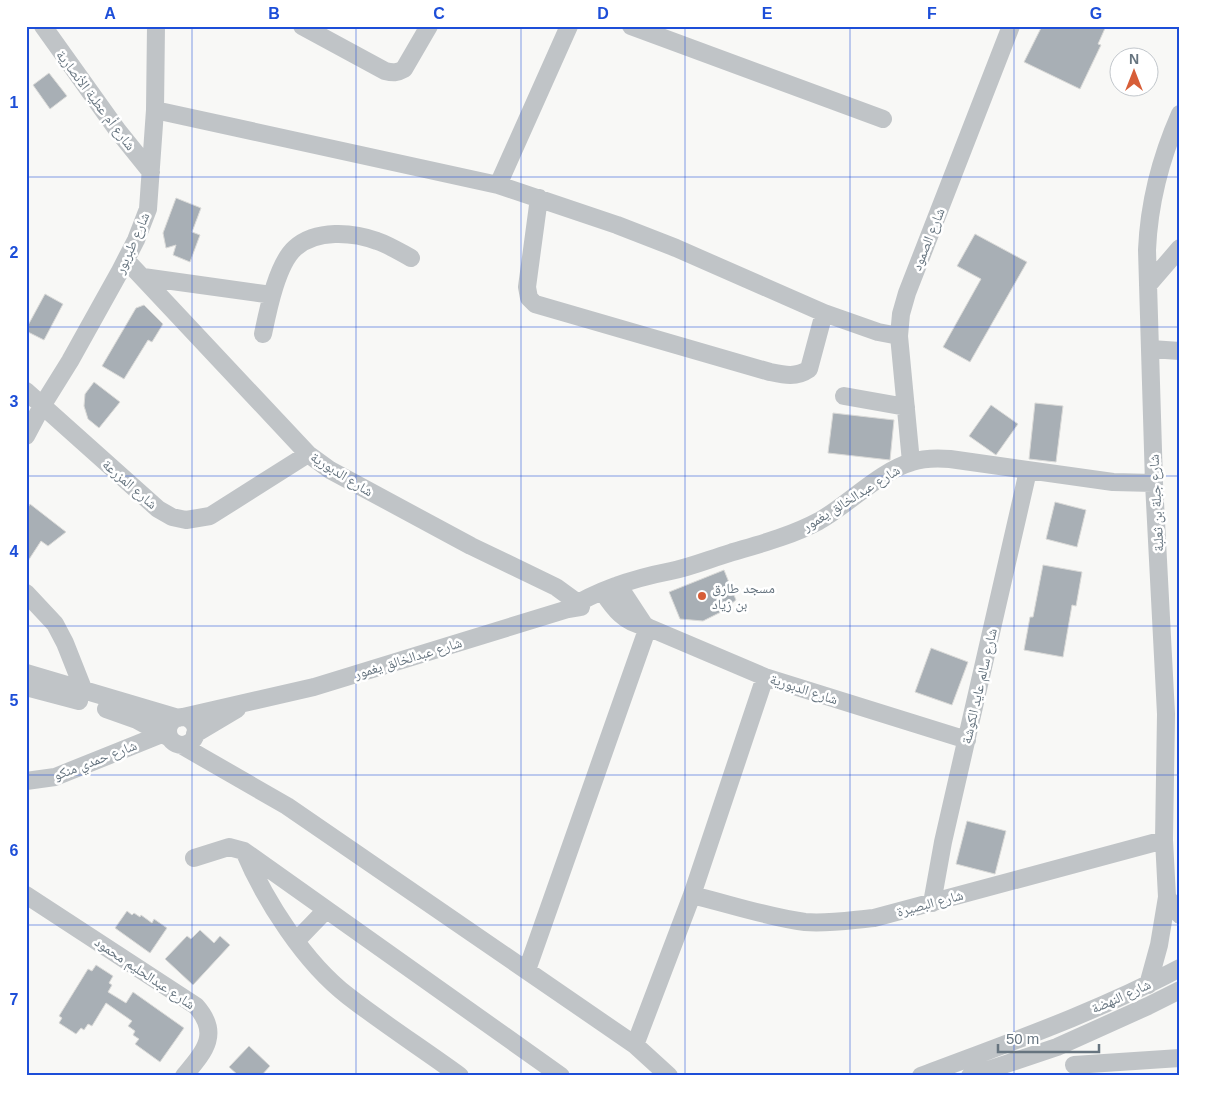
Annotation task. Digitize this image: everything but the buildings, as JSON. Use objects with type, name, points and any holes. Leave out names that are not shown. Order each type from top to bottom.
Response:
[{"type":"street","name":"شارع أم عطية الأنصارية","points":[[43,26],[118,130],[152,172]]},
{"type":"street","name":"شارع طبربور","points":[[26,436],[126,260],[148,209],[155,110],[156,26]]},
{"type":"street","points":[[302,26],[392,73],[404,68],[429,26]]},
{"type":"street","points":[[631,26],[883,119]]},
{"type":"street","name":"شارع الصمود","points":[[911,462],[899,336],[901,314],[907,293],[1011,26]]},
{"type":"street","points":[[498,185],[566,28]]},
{"type":"street","points":[[155,110],[498,185],[617,225],[824,313],[878,332],[899,336]]},
{"type":"street","name":"شارع جبلة بن ثعلبة","points":[[1148,985],[1159,945],[1167,897],[1164,840],[1173,714],[1154,483],[1148,222],[1166,151],[1180,114]]},
{"type":"street","points":[[539,198],[526,287],[529,298],[535,304],[770,372],[796,376],[803,374],[808,369],[824,313]]},
{"type":"street","points":[[263,334],[272,295],[284,264],[295,248],[308,239],[330,234],[362,237],[378,241],[412,258]]},
{"type":"street","points":[[1148,285],[1180,248]]},
{"type":"street","name":"شارع الدبورية","points":[[126,260],[308,454],[330,470],[471,546],[556,587],[576,606]]},
{"type":"street","points":[[143,277],[272,295]]},
{"type":"street","points":[[1151,349],[1180,351]]},
{"type":"street","name":"شارع المزرعة","points":[[26,391],[158,509],[172,517],[186,520],[210,516],[308,454]]},
{"type":"street","points":[[844,396],[906,407]]},
{"type":"street","name":"شارع عبدالخالق يغمور","points":[[180,717],[246,704],[314,687],[576,606],[613,593],[643,576],[672,571],[793,533],[819,521],[872,484],[911,462],[933,458],[950,459],[1114,482],[1154,483]]},
{"type":"street","name":"شارع سالم عايد الكوشة","points":[[932,903],[943,842],[1028,471]]},
{"type":"street","points":[[26,593],[55,624],[65,643],[84,691]]},
{"type":"street","name":"شارع الدبورية","points":[[613,593],[622,616],[637,624],[647,626],[765,677],[967,740]]},
{"type":"street","points":[[527,970],[647,626]]},
{"type":"street","points":[[26,673],[84,691],[188,718],[194,725],[180,737]]},
{"type":"street","points":[[635,1045],[692,895],[765,677]]},
{"type":"street","points":[[26,687],[119,713],[180,737]]},
{"type":"street","name":"شارع عبدالخالق يغمور","points":[[180,737],[246,704]]},
{"type":"street","points":[[180,717],[172,721],[168,732],[180,737],[223,768],[287,806],[527,970],[635,1045],[669,1076]]},
{"type":"street","name":"شارع حمدي منكو","points":[[26,780],[55,777],[180,737]]},
{"type":"street","name":"شارع البصيرة","points":[[692,895],[805,922],[830,923],[874,918],[1164,840]]},
{"type":"street","points":[[194,858],[229,847],[244,851],[561,1076]]},
{"type":"street","points":[[244,851],[266,898],[318,967],[347,996],[460,1076]]},
{"type":"street","name":"شارع عبدالحليم محمود","points":[[26,895],[196,1006],[205,1018],[210,1037],[205,1048],[184,1076]]},
{"type":"street","points":[[1167,897],[1180,916]]},
{"type":"street","points":[[297,940],[326,910]]},
{"type":"street","name":"شارع النهضة","points":[[921,1076],[1051,1027],[1148,985],[1180,968]]},
{"type":"street","name":"شارع النهضة","points":[[970,1076],[1057,1047],[1180,990]]},
{"type":"street","points":[[1051,1027],[1057,1047],[1074,1065],[1091,1076]]},
{"type":"street","points":[[1074,1065],[1180,1058]]},
{"type":"place","name":"مسجد طارق بن زياد","points":[[702,596]]}]
